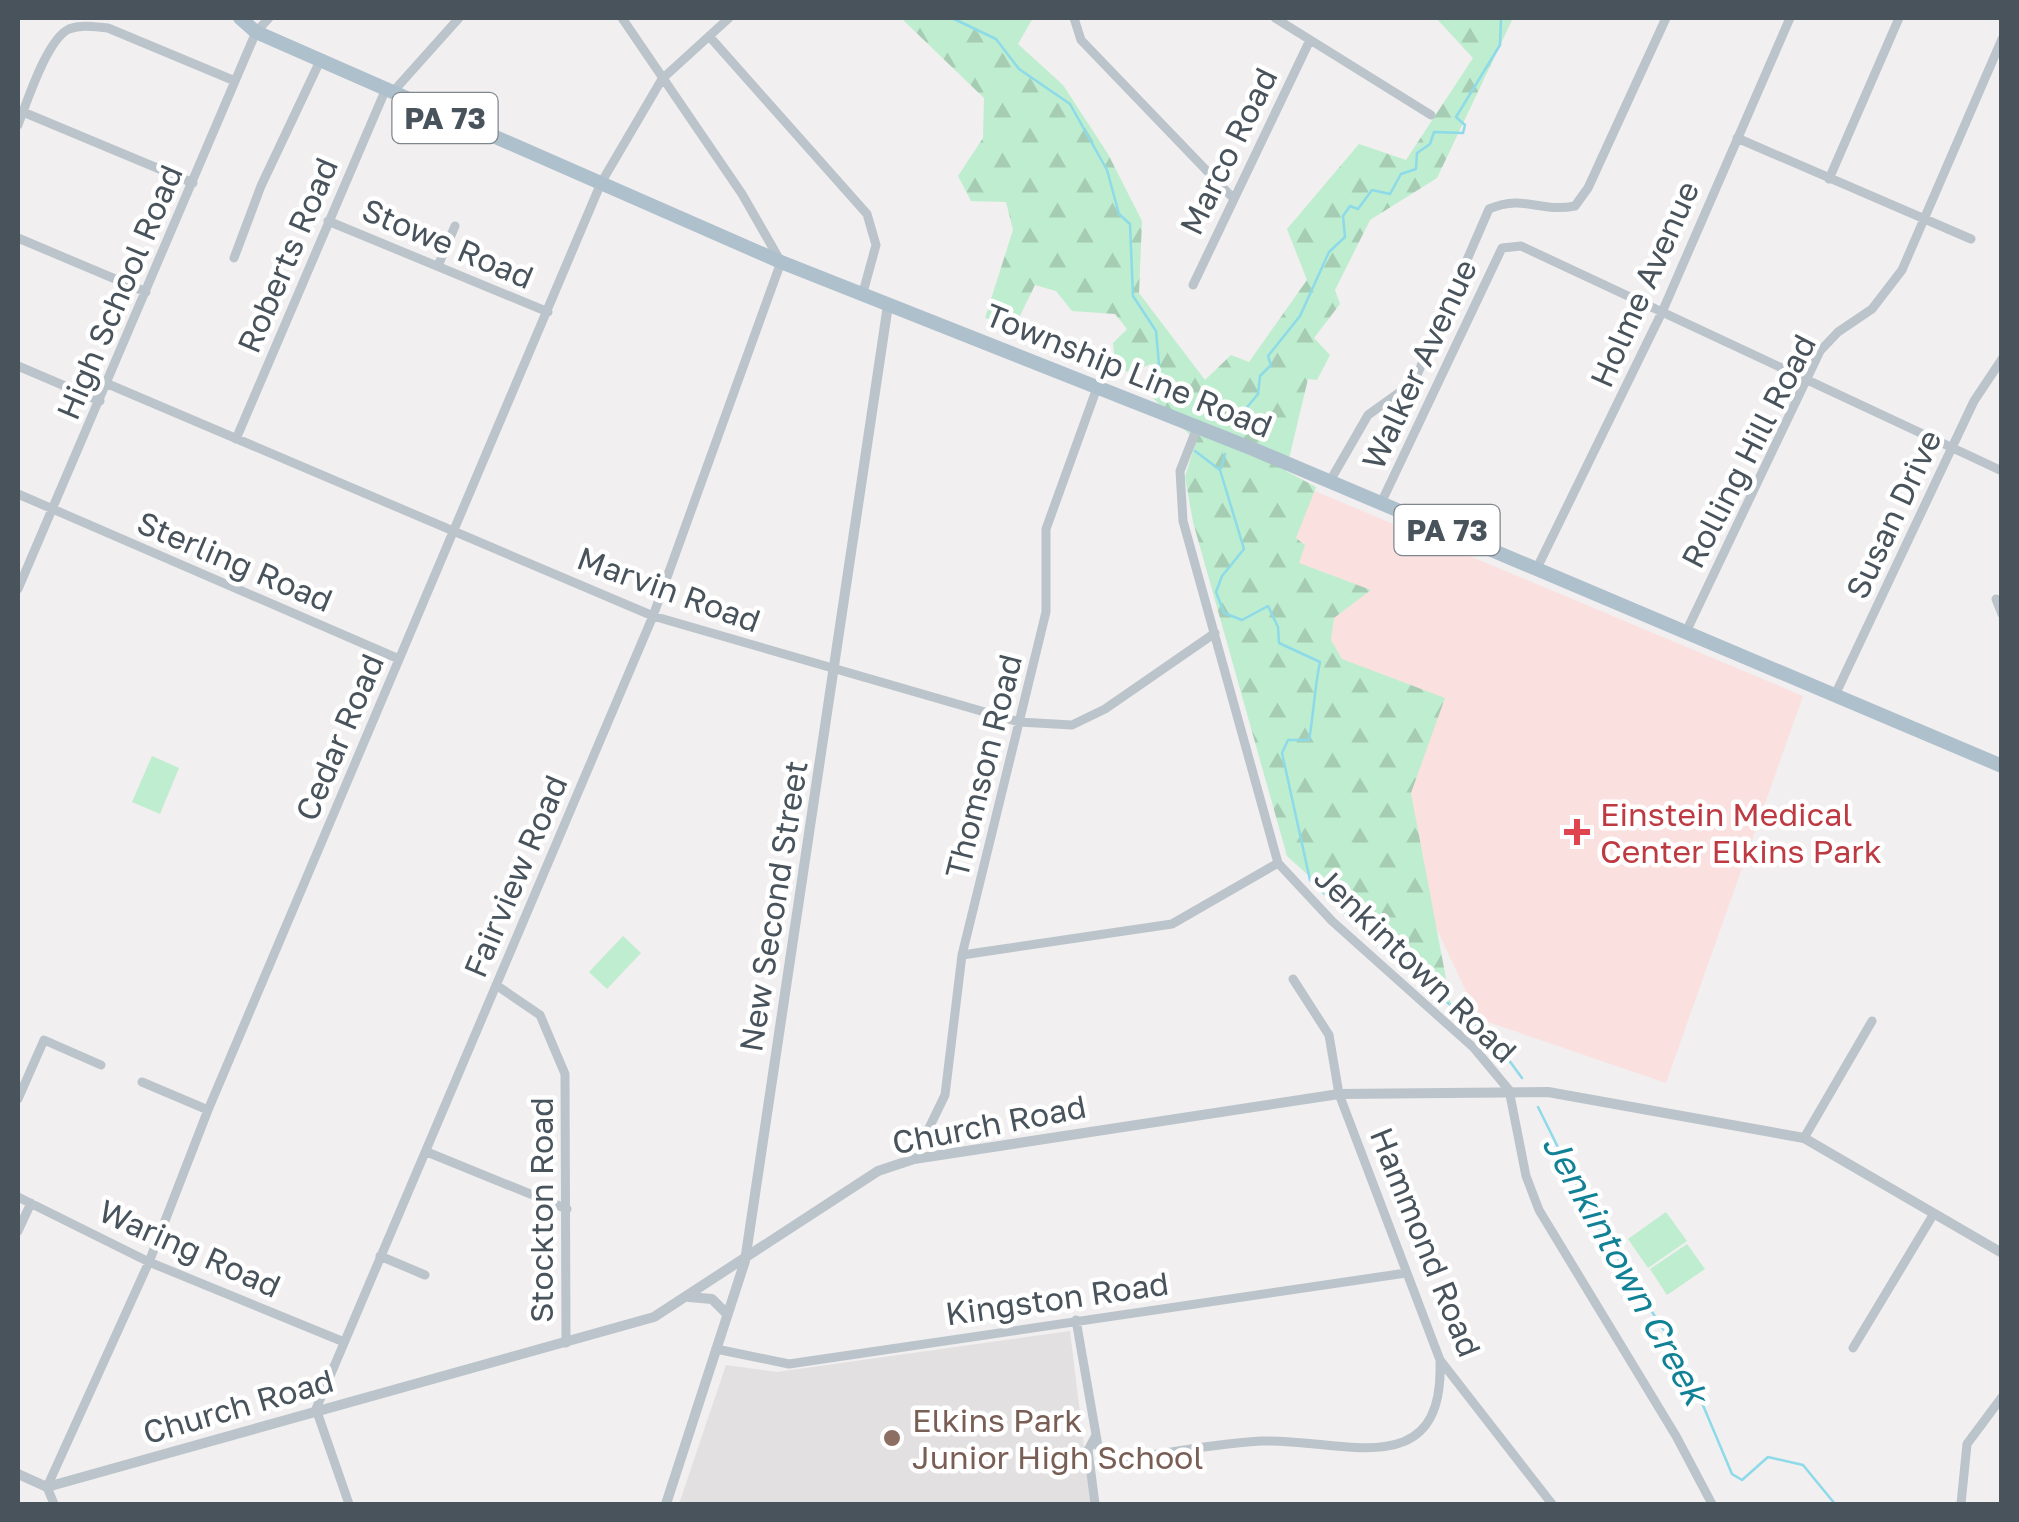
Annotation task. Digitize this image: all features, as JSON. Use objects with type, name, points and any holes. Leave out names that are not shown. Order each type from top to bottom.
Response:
[{"type":"main road","name":"Township Line Road","points":[[240,18],[256,32],[388,92],[780,262],[1098,385],[2002,766]]},
{"type":"street","name":"High School Road","points":[[18,589],[256,32],[269,18]]},
{"type":"street","name":"Roberts Road","points":[[236,438],[328,220],[388,92],[458,18]]},
{"type":"street","points":[[622,18],[742,194],[780,262]]},
{"type":"street","name":"Cedar Road","points":[[47,1486],[149,1262],[208,1110],[601,183],[662,79],[729,18]]},
{"type":"street","points":[[1074,18],[1081,40],[1232,197]]},
{"type":"street","points":[[1275,18],[1431,115]]},
{"type":"street","points":[[1330,481],[1368,415],[1414,382],[1489,209],[1512,199],[1554,210],[1575,206],[1588,188],[1666,18]]},
{"type":"street","name":"Holme Avenue","points":[[1537,568],[1663,310],[1790,18]]},
{"type":"street","points":[[1830,179],[1899,18]]},
{"type":"street","points":[[18,125],[54,43],[67,30],[87,26],[108,28],[235,81]]},
{"type":"street","points":[[709,36],[866,214],[876,245],[862,296]]},
{"type":"street","name":"Rolling Hill Road","points":[[1686,632],[1820,351],[1838,332],[1872,309],[1890,289],[2002,39]]},
{"type":"street","name":"Marco Road","points":[[1193,285],[1310,40]]},
{"type":"street","points":[[234,258],[262,186],[320,61]]},
{"type":"street","points":[[23,112],[193,182]]},
{"type":"street","points":[[1737,138],[1923,222],[1971,239]]},
{"type":"street","name":"Stowe Road","points":[[328,220],[548,312]]},
{"type":"street","points":[[438,266],[455,226]]},
{"type":"street","points":[[18,238],[146,292]]},
{"type":"street","name":"Walker Avenue","points":[[1380,503],[1502,248],[1521,246],[1663,310]]},
{"type":"street","name":"Fairview Road","points":[[316,1408],[653,616],[780,262]]},
{"type":"street","name":"New Second Street","points":[[666,1504],[745,1260],[888,305]]},
{"type":"street","points":[[1663,310],[2002,471]]},
{"type":"street","name":"Susan Drive","points":[[1835,695],[1974,401],[2002,359]]},
{"type":"street","points":[[18,366],[100,402]]},
{"type":"street","name":"Marvin Road","points":[[108,384],[653,616],[1019,722],[1072,725],[1105,708],[1215,634]]},
{"type":"street","name":"Thomson Road","points":[[914,1159],[945,1095],[962,956],[1046,612],[1046,529],[1098,385]]},
{"type":"street","name":"Jenkintown Road","points":[[1198,428],[1180,471],[1184,520],[1278,863],[1332,921],[1474,1048],[1509,1090],[1526,1176],[1539,1210],[1684,1450],[1712,1504]]},
{"type":"street","name":"Sterling Road","points":[[18,494],[399,660]]},
{"type":"street","points":[[1996,598],[2002,614]]},
{"type":"street","points":[[962,956],[1172,924],[1278,863]]},
{"type":"street","name":"Hammond Road","points":[[1293,980],[1329,1035],[1339,1094],[1440,1360],[1552,1504]]},
{"type":"street","name":"Stockton Road","points":[[496,985],[540,1015],[565,1074],[566,1343]]},
{"type":"street","points":[[1804,1138],[1872,1021]]},
{"type":"street","points":[[18,1099],[44,1040],[102,1065]]},
{"type":"street","points":[[142,1082],[208,1110]]},
{"type":"street","name":"Church Road","points":[[47,1486],[654,1317],[878,1171],[914,1159],[1339,1094],[1548,1092],[1804,1138],[2002,1253]]},
{"type":"street","points":[[427,1152],[567,1210]]},
{"type":"street","name":"Waring Road","points":[[18,1197],[149,1262],[344,1342]]},
{"type":"street","points":[[18,1231],[30,1204]]},
{"type":"street","points":[[1853,1348],[1934,1214]]},
{"type":"street","points":[[380,1256],[425,1275]]},
{"type":"street","name":"Kingston Road","points":[[716,1349],[789,1364],[1406,1272]]},
{"type":"street","points":[[686,1298],[712,1299],[727,1314]]},
{"type":"street","points":[[1076,1320],[1098,1446],[1118,1460],[1264,1440],[1376,1451],[1404,1442],[1425,1426],[1441,1398],[1440,1360]]},
{"type":"street","points":[[1961,1504],[1967,1444],[2002,1397]]},
{"type":"street","points":[[316,1408],[349,1504]]},
{"type":"street","points":[[1095,1504],[1088,1450],[1096,1435]]},
{"type":"street","points":[[18,1474],[47,1486],[54,1504]]},
{"type":"shaded area","name":"Einstein Medical Center Elkins Park","points":[[1291,481],[1803,696],[1666,1083],[1479,1019],[1423,900],[1287,550]]},
{"type":"shaded area","name":"Elkins Park Junior High School","points":[[1070,1331],[1091,1504],[679,1504],[726,1365],[777,1372]]},
{"type":"green space","points":[[901,18],[1033,18],[1018,44],[1063,85],[1108,154],[1142,221],[1139,293],[1205,380],[1231,355],[1249,362],[1307,280],[1287,229],[1359,144],[1406,160],[1473,58],[1436,18],[1513,18],[1437,178],[1370,220],[1335,290],[1340,304],[1314,338],[1330,355],[1317,380],[1308,379],[1286,471],[1316,487],[1296,538],[1305,545],[1299,563],[1371,590],[1334,618],[1331,640],[1342,659],[1445,698],[1411,793],[1451,1005],[1287,856],[1193,522],[1185,477],[1196,441],[1151,396],[1151,364],[1129,373],[1115,363],[1113,343],[1127,329],[1115,314],[1072,311],[1056,291],[1035,285],[1015,326],[985,318],[1013,230],[1006,202],[971,201],[958,176],[983,138],[984,98]]},
{"type":"green space","points":[[152,756],[179,768],[160,814],[132,802]]},
{"type":"green space","points":[[623,936],[641,953],[607,989],[589,972]]},
{"type":"green space","points":[[1666,1212],[1687,1241],[1648,1268],[1628,1239]]},
{"type":"green space","points":[[1687,1244],[1705,1269],[1667,1295],[1650,1269]]},
{"type":"waterway","name":"Jenkintown Creek","points":[[952,18],[996,39],[1019,69],[1070,104],[1107,170],[1119,214],[1130,224],[1133,296],[1156,331],[1160,376],[1173,404]]},
{"type":"waterway","points":[[1234,423],[1258,394],[1260,376],[1271,365],[1268,356],[1300,316],[1329,252],[1345,237],[1343,216],[1350,206],[1358,209],[1372,190],[1390,194],[1401,174],[1416,169],[1417,153],[1430,144],[1434,132],[1463,133],[1465,125],[1456,117],[1500,45],[1501,18]]},
{"type":"waterway","name":"Jenkintown Creek","points":[[1195,451],[1220,470],[1244,549],[1222,576],[1216,592],[1224,613],[1242,620],[1268,606],[1278,627],[1279,643],[1320,662],[1309,740],[1288,740],[1282,753],[1310,880],[1408,972],[1492,1037],[1522,1078]]},
{"type":"waterway","points":[[1221,468],[1225,454]]},
{"type":"waterway","name":"Jenkintown Creek","points":[[1538,1107],[1596,1224],[1686,1365],[1732,1474],[1742,1480],[1768,1457],[1803,1465],[1835,1504]]},
{"type":"place","name":"Einstein Medical Center Elkins Park","points":[[1577,832]]},
{"type":"place","name":"Elkins Park Junior High School","points":[[892,1438]]}]
